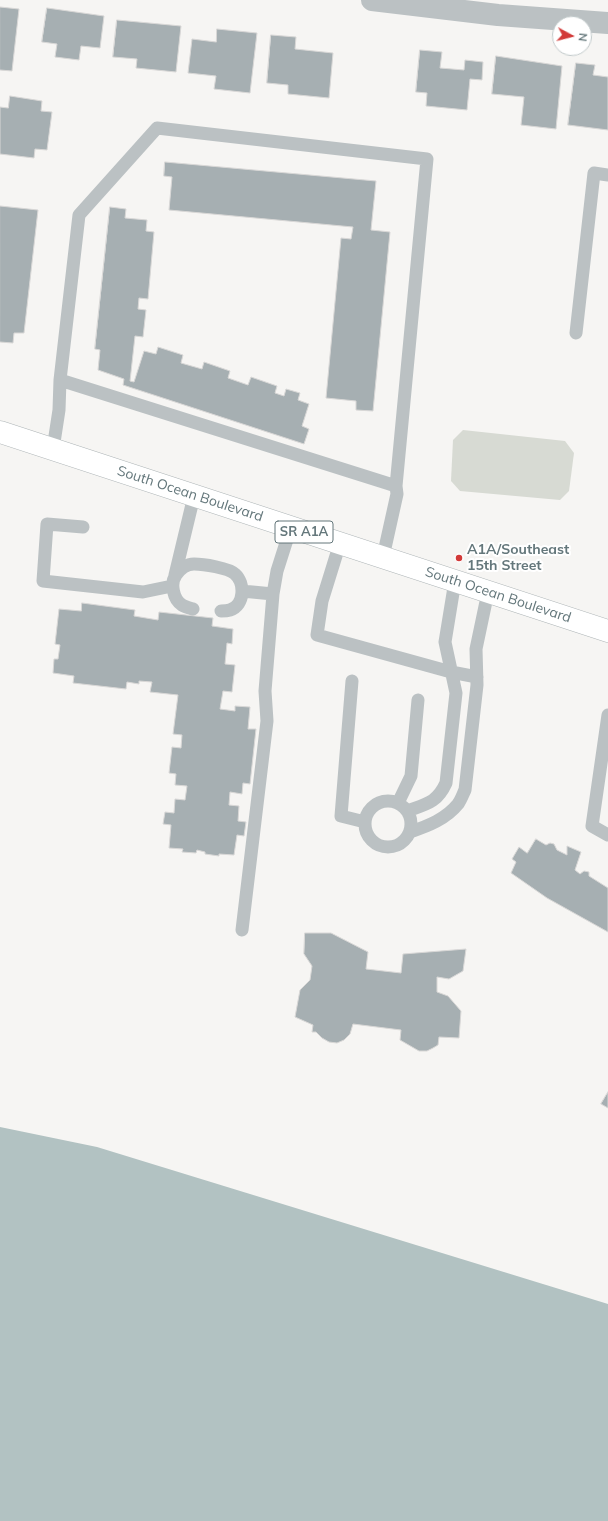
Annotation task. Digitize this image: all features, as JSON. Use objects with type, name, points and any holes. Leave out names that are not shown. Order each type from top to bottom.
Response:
[{"type":"main road","name":"South Ocean Boulevard","points":[[0,432],[608,631]]},
{"type":"street","points":[[372,0],[498,7],[608,23]]},
{"type":"lane","points":[[52,449],[59,410],[60,380],[79,215],[157,128],[427,159],[396,486],[397,494],[383,557]]},
{"type":"lane","points":[[576,332],[594,174],[608,175]]},
{"type":"lane","points":[[60,380],[396,486]]},
{"type":"lane","points":[[193,609],[181,604],[174,596],[174,581],[194,496]]},
{"type":"lane","points":[[82,527],[47,524],[43,582],[143,592],[174,581],[183,568],[193,564],[228,570],[235,574],[240,581],[242,597],[238,604],[231,610],[221,611]]},
{"type":"lane","points":[[242,930],[267,721],[265,691],[273,594],[277,571],[291,528]]},
{"type":"lane","points":[[340,543],[322,601],[317,635],[451,672],[477,677]]},
{"type":"lane","points":[[402,807],[411,820],[410,832],[404,841],[394,846],[383,847],[373,842],[367,833],[365,822],[368,811],[377,804],[387,801],[402,807],[430,803],[441,794],[446,783],[456,693],[445,642],[455,581]]},
{"type":"lane","points":[[242,591],[273,594]]},
{"type":"lane","points":[[410,832],[426,827],[443,818],[459,804],[465,790],[477,677],[476,649],[488,592]]},
{"type":"lane","points":[[352,681],[341,816],[365,822]]},
{"type":"lane","points":[[402,807],[411,776],[418,700]]},
{"type":"lane","points":[[608,715],[592,826],[608,835]]},
{"type":"shaded area","points":[[463,430],[565,441],[574,453],[569,491],[560,500],[460,491],[451,481],[453,440]]},
{"type":"shaded area","points":[[0,1127],[97,1147],[608,1304],[608,1521],[0,1521]]},
{"type":"building","points":[[0,7],[19,9],[12,71],[0,70]]},
{"type":"building","points":[[47,8],[104,16],[100,48],[81,46],[79,60],[55,57],[57,44],[42,42]]},
{"type":"building","points":[[117,20],[181,26],[176,72],[136,68],[137,59],[113,57]]},
{"type":"building","points":[[217,29],[257,33],[250,93],[214,89],[216,76],[188,73],[192,39],[216,42]]},
{"type":"building","points":[[271,35],[296,37],[295,49],[333,53],[329,98],[288,94],[288,85],[267,83]]},
{"type":"building","points":[[420,50],[442,52],[440,68],[464,70],[465,60],[483,62],[482,80],[470,79],[467,110],[426,106],[427,93],[416,92]]},
{"type":"building","points":[[496,56],[562,66],[556,129],[521,125],[524,97],[492,94]]},
{"type":"building","points":[[576,63],[595,65],[593,75],[608,77],[608,130],[568,125]]},
{"type":"building","points":[[10,96],[42,101],[41,111],[52,112],[47,150],[35,149],[34,158],[0,154],[0,107],[8,108]]},
{"type":"building","points":[[165,162],[376,181],[371,230],[390,232],[373,411],[356,410],[356,401],[326,398],[341,238],[351,239],[353,227],[169,210],[172,177],[164,176]]},
{"type":"building","points":[[0,206],[38,210],[24,333],[14,333],[13,343],[0,342]]},
{"type":"building","points":[[110,207],[126,209],[125,218],[147,220],[146,231],[154,232],[148,299],[139,298],[138,309],[146,310],[143,337],[135,336],[130,381],[134,382],[144,351],[156,354],[158,347],[183,355],[181,363],[202,369],[204,362],[230,371],[228,378],[248,385],[251,377],[277,386],[275,393],[284,396],[286,389],[300,393],[298,400],[309,404],[302,426],[309,429],[304,444],[123,385],[124,379],[98,370],[100,350],[95,349]]},
{"type":"building","points":[[82,603],[135,610],[134,616],[158,620],[159,612],[213,618],[212,626],[233,629],[232,644],[227,643],[225,664],[235,665],[232,692],[223,691],[220,709],[235,711],[235,706],[250,707],[248,729],[256,729],[250,784],[243,783],[242,794],[230,792],[229,805],[239,806],[238,821],[246,822],[244,836],[237,835],[234,855],[219,854],[219,856],[205,854],[205,852],[197,850],[196,853],[182,852],[183,849],[169,848],[171,825],[163,824],[165,812],[174,813],[175,799],[185,800],[187,786],[175,785],[176,774],[169,773],[172,747],[181,748],[182,735],[173,734],[178,695],[150,692],[152,682],[139,681],[139,684],[127,682],[126,689],[73,683],[74,676],[53,673],[54,659],[58,659],[60,645],[55,644],[59,609],[81,611]]},
{"type":"building","points":[[536,839],[546,845],[550,843],[554,844],[557,850],[567,855],[567,846],[581,852],[575,870],[580,874],[584,871],[589,872],[589,876],[608,888],[608,932],[547,898],[511,873],[516,862],[512,859],[519,847],[527,853]]},
{"type":"building","points":[[305,933],[331,933],[368,952],[366,969],[401,973],[403,954],[466,949],[463,971],[449,979],[437,977],[437,992],[448,996],[461,1011],[459,1038],[439,1037],[438,1045],[427,1051],[419,1051],[400,1040],[401,1030],[353,1024],[350,1034],[344,1040],[337,1043],[329,1042],[316,1032],[312,1032],[313,1025],[295,1017],[300,990],[310,980],[312,966],[304,954]]},
{"type":"building","points":[[608,1092],[608,1108],[601,1104]]},
{"type":"place","name":"A1A/Southeast 15th Street","points":[[459,558]]}]
